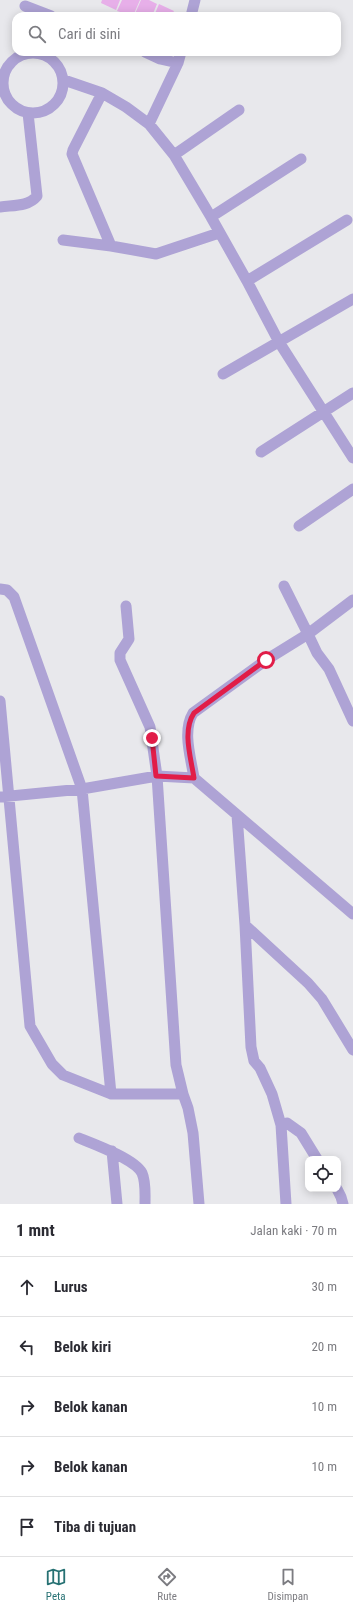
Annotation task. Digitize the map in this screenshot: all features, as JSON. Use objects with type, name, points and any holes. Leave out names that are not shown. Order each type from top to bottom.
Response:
[{"type":"street","points":[[192,12],[195,0]]},
{"type":"street","points":[[25,7],[39,12]]},
{"type":"street","points":[[19,56],[6,67],[1,86],[5,96],[14,108],[28,113],[41,113],[53,106],[61,96],[64,80],[58,66],[47,56]]},
{"type":"street","points":[[154,56],[178,64]]},
{"type":"street","points":[[149,124],[178,64],[180,56]]},
{"type":"street","points":[[64,80],[102,93],[126,107],[149,124],[174,155],[247,281],[278,342],[353,458]]},
{"type":"street","points":[[102,93],[72,150],[72,154],[110,246]]},
{"type":"street","points":[[174,155],[239,110]]},
{"type":"street","points":[[0,207],[28,204],[33,202],[37,196],[28,113]]},
{"type":"street","points":[[211,217],[301,159]]},
{"type":"street","points":[[247,281],[347,220]]},
{"type":"street","points":[[63,240],[156,254],[219,233]]},
{"type":"street","points":[[223,374],[353,299]]},
{"type":"street","points":[[261,452],[353,392]]},
{"type":"street","points":[[299,526],[353,489]]},
{"type":"street","points":[[284,586],[317,653],[328,670],[353,722]]},
{"type":"street","points":[[0,589],[7,590],[14,596],[82,789],[111,1094]]},
{"type":"street","points":[[194,778],[188,734],[190,719],[194,713],[266,660],[308,634],[353,600]]},
{"type":"street","points":[[126,606],[129,639],[120,653],[120,660],[150,727],[156,776],[176,1065],[188,1108],[193,1133],[199,1204]]},
{"type":"street","points":[[0,701],[5,797],[30,1026],[52,1064],[63,1075],[111,1094],[183,1094]]},
{"type":"street","points":[[5,797],[82,789],[156,776],[194,778],[353,914]]},
{"type":"street","points":[[237,815],[253,1055],[272,1094],[281,1125],[286,1204]]},
{"type":"street","points":[[245,925],[308,983],[322,999],[353,1050]]},
{"type":"street","points":[[281,1125],[287,1123],[301,1133],[315,1156]]},
{"type":"street","points":[[79,1138],[112,1151],[136,1166],[141,1171],[144,1180],[145,1204]]},
{"type":"street","points":[[112,1151],[117,1204]]},
{"type":"street","points":[[338,1192],[343,1204]]},
{"type":"building","points":[[102,0],[120,0],[116,10],[101,3]]},
{"type":"building","points":[[122,0],[140,0],[135,12],[117,11]]},
{"type":"building","points":[[141,0],[149,0],[157,4],[154,12],[136,12]]},
{"type":"building","points":[[159,4],[174,11],[173,12],[156,12]]},
{"type":"route","points":[[152,738],[156,776],[194,778],[188,734],[190,719],[194,713],[266,660]]}]
